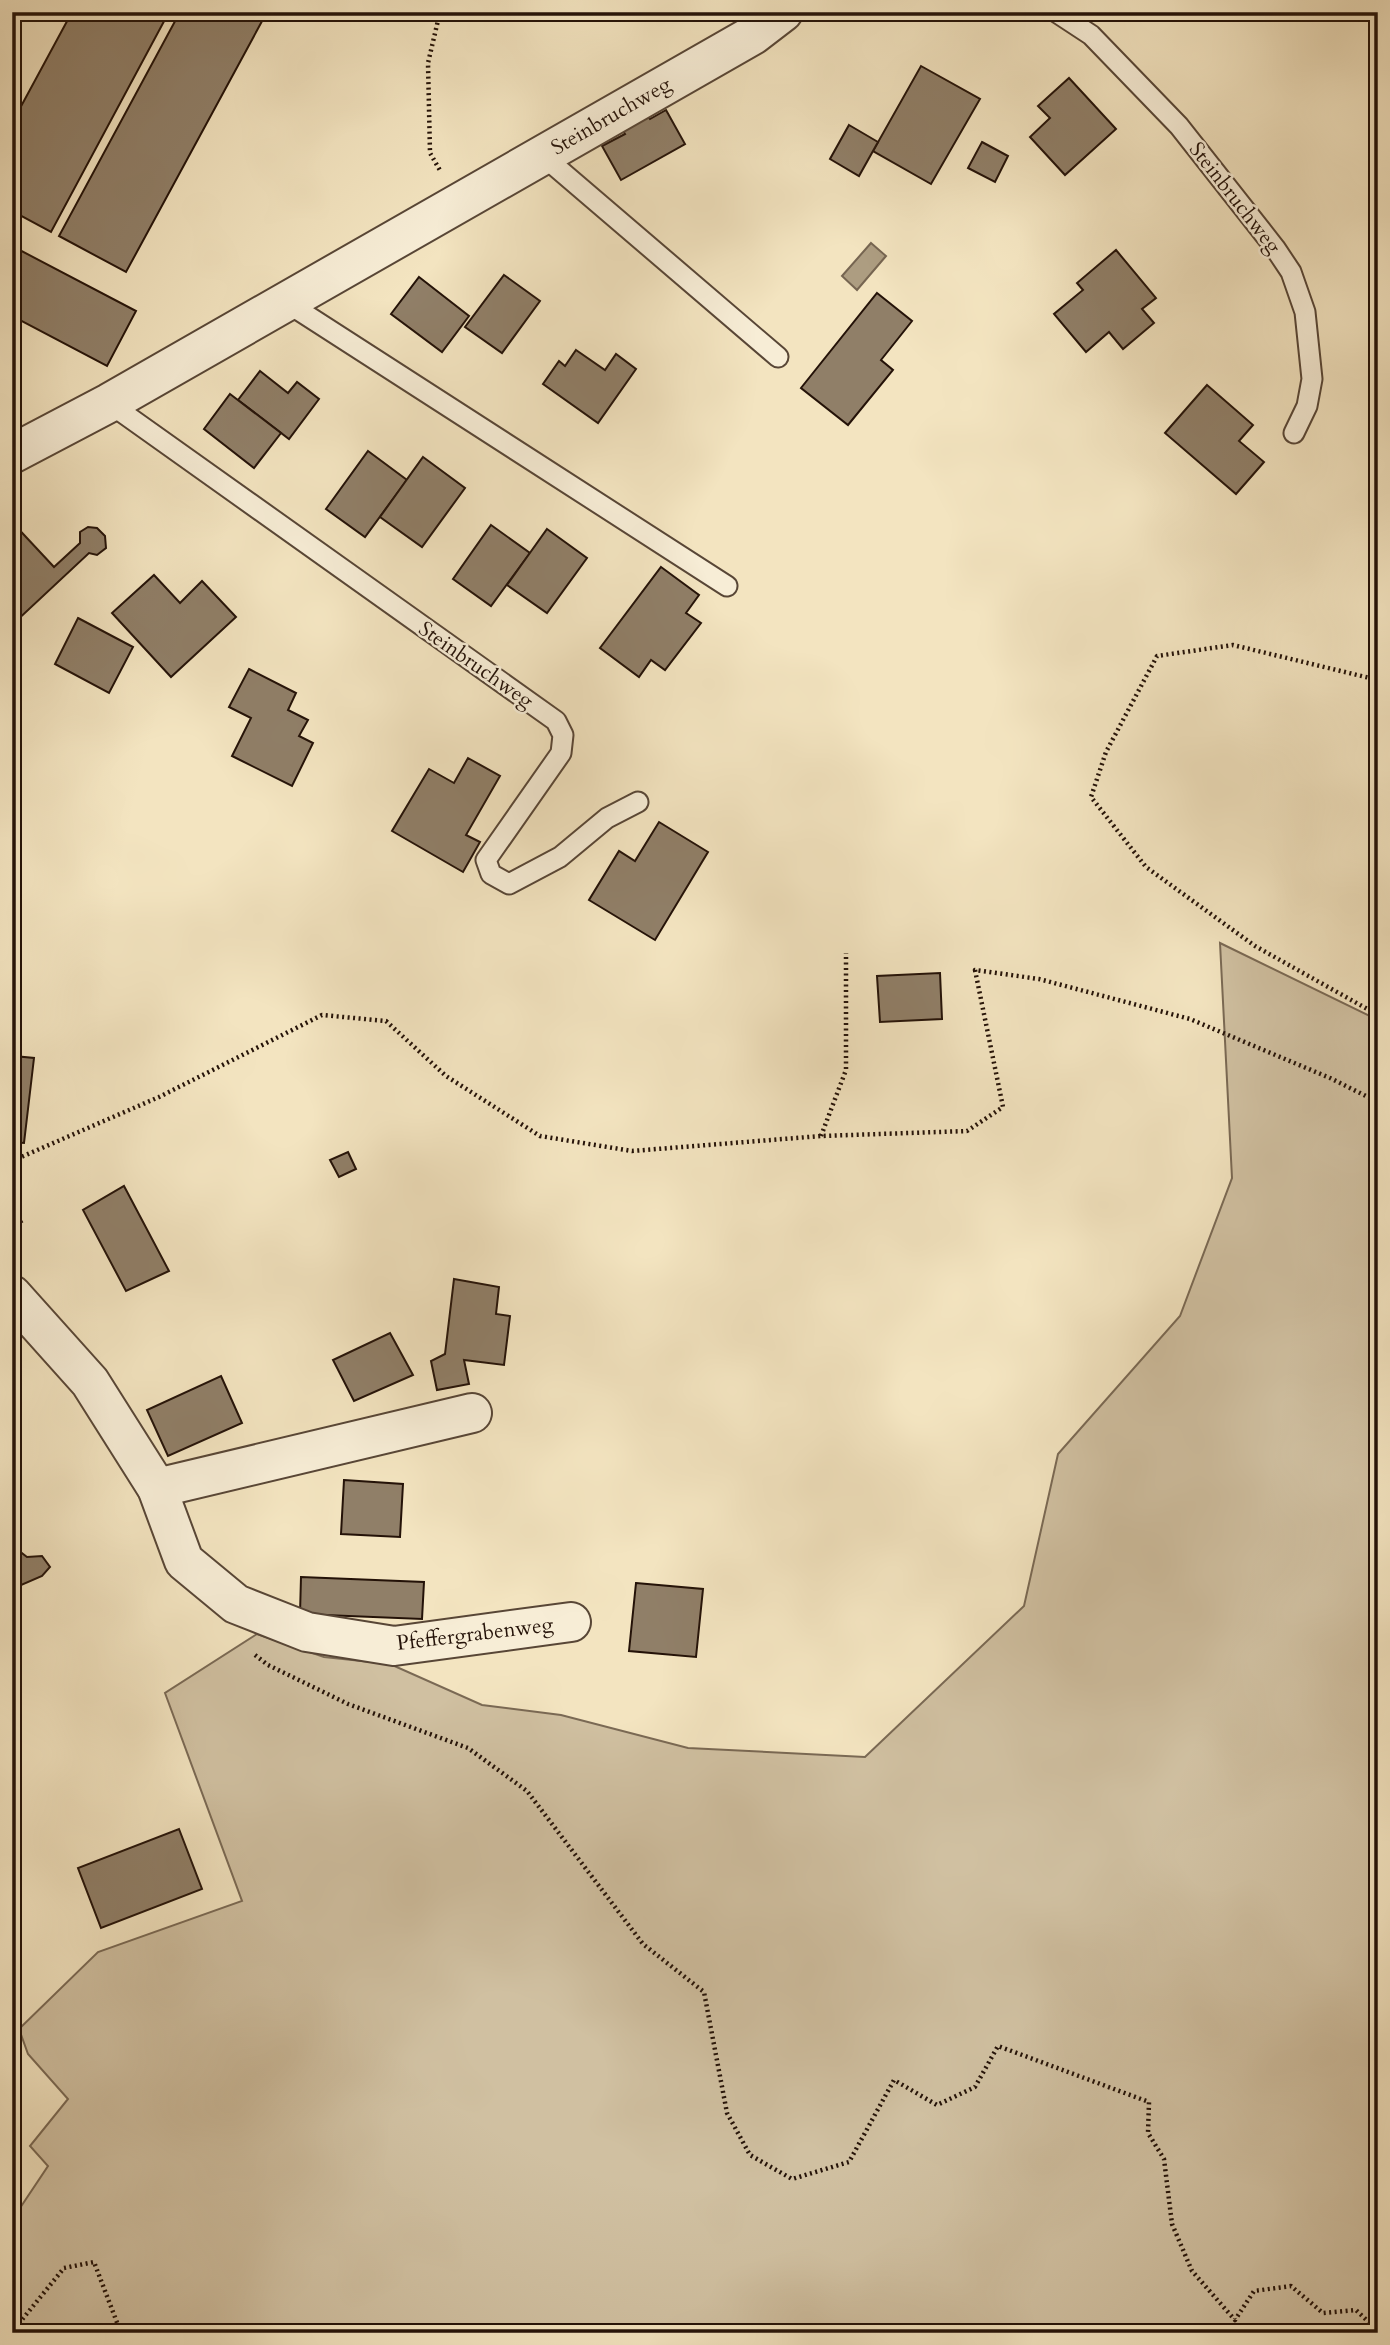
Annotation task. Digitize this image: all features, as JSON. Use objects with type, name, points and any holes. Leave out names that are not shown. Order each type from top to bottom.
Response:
[{"type":"street","name":"Steinbruchweg","points":[[12,454],[109,404],[753,35],[783,12]]},
{"type":"street","name":"Pfeffergrabenweg","points":[[12,1295],[90,1382],[157,1488],[184,1561],[236,1604],[307,1632],[394,1646],[571,1622]]},
{"type":"street","points":[[157,1488],[472,1413]]},
{"type":"lane","name":"Steinbruchweg","points":[[1055,12],[1091,35],[1179,126],[1291,272],[1305,312],[1312,379],[1307,407],[1294,433]]},
{"type":"lane","points":[[542,155],[778,357]]},
{"type":"lane","points":[[286,302],[727,586]]},
{"type":"lane","name":"Steinbruchweg","points":[[109,404],[556,722],[563,735],[561,753],[486,860],[491,874],[509,884],[561,857],[607,818],[638,802]]},
{"type":"path","points":[[440,12],[428,63],[430,153],[458,204]]},
{"type":"path","points":[[1378,680],[1233,645],[1157,656],[1106,752],[1091,797],[1146,867],[1255,946],[1378,1015]]},
{"type":"path","points":[[821,1136],[846,1070],[846,953]]},
{"type":"path","points":[[12,1161],[159,1097],[322,1015],[386,1021],[446,1076],[540,1136],[632,1151],[821,1136],[967,1131],[1003,1107],[975,970],[1039,979],[1190,1019],[1331,1078],[1378,1102]]},
{"type":"path","points":[[248,1649],[268,1665],[348,1704],[468,1748],[527,1791],[643,1944],[704,1992],[727,2113],[750,2155],[792,2179],[849,2162],[894,2080],[937,2105],[975,2087],[998,2046],[1149,2102],[1148,2133],[1164,2159],[1172,2224],[1192,2271],[1235,2320],[1254,2291],[1291,2286],[1323,2313],[1356,2311],[1378,2331]]},
{"type":"path","points":[[12,2332],[64,2268],[94,2262],[121,2333]]},
{"type":"shaded area","points":[[871,243],[886,256],[857,290],[842,276]]},
{"type":"shaded area","points":[[1220,943],[1378,1020],[1378,2333],[12,2333],[12,2220],[48,2166],[30,2146],[68,2099],[28,2054],[19,2029],[98,1952],[242,1901],[165,1693],[257,1634],[324,1657],[390,1664],[482,1705],[561,1715],[688,1748],[865,1757],[1024,1606],[1058,1454],[1180,1316],[1232,1178]]},
{"type":"building","points":[[72,12],[169,12],[51,232],[12,211],[12,123]]},
{"type":"building","points":[[180,12],[267,12],[126,272],[59,236]]},
{"type":"building","points":[[921,66],[980,99],[931,184],[873,151]]},
{"type":"building","points":[[1069,78],[1116,129],[1065,175],[1030,137],[1050,118],[1038,106]]},
{"type":"building","points":[[666,110],[685,144],[621,180],[602,146],[625,134],[620,126],[645,112],[650,119]]},
{"type":"building","points":[[849,125],[878,142],[859,176],[830,159]]},
{"type":"building","points":[[982,142],[1008,156],[995,182],[968,168]]},
{"type":"building","points":[[12,246],[136,311],[107,366],[12,316]]},
{"type":"building","points":[[1116,250],[1156,298],[1142,309],[1154,323],[1123,349],[1109,332],[1086,352],[1054,314],[1083,290],[1077,283]]},
{"type":"building","points":[[504,275],[540,301],[502,353],[465,327]]},
{"type":"building","points":[[419,277],[469,316],[442,352],[391,314]]},
{"type":"building","points":[[877,293],[912,321],[881,360],[893,370],[848,425],[801,388]]},
{"type":"building","points":[[576,350],[605,370],[616,354],[636,369],[598,423],[543,384],[559,361],[565,366]]},
{"type":"building","points":[[260,371],[288,393],[297,382],[319,399],[289,439],[238,400]]},
{"type":"building","points":[[1207,385],[1253,425],[1239,441],[1264,462],[1236,494],[1165,433]]},
{"type":"building","points":[[230,394],[281,433],[254,468],[204,429]]},
{"type":"building","points":[[368,451],[407,480],[365,537],[326,509]]},
{"type":"building","points":[[423,457],[465,488],[422,547],[380,517]]},
{"type":"building","points":[[12,522],[54,567],[80,543],[80,532],[88,527],[97,528],[105,536],[106,548],[97,555],[89,553],[12,625]]},
{"type":"building","points":[[491,525],[530,553],[491,606],[453,579]]},
{"type":"building","points":[[547,529],[587,558],[547,613],[507,585]]},
{"type":"building","points":[[661,567],[699,595],[686,613],[701,623],[665,670],[651,660],[639,677],[600,648]]},
{"type":"building","points":[[154,575],[180,603],[202,581],[236,617],[171,677],[112,613]]},
{"type":"building","points":[[78,618],[133,647],[109,693],[55,664]]},
{"type":"building","points":[[249,669],[296,693],[288,710],[308,720],[299,736],[313,743],[292,786],[232,756],[251,718],[229,707]]},
{"type":"building","points":[[468,758],[500,776],[466,835],[480,842],[463,872],[392,831],[429,769],[454,783]]},
{"type":"building","points":[[659,822],[708,852],[655,940],[589,900],[619,851],[635,861]]},
{"type":"building","points":[[940,973],[942,1019],[880,1022],[877,976]]},
{"type":"building","points":[[12,1053],[14,1056],[34,1058],[24,1143],[12,1142]]},
{"type":"building","points":[[348,1152],[356,1169],[339,1177],[330,1160]]},
{"type":"building","points":[[124,1186],[169,1271],[126,1291],[83,1210]]},
{"type":"building","points":[[12,1205],[22,1222],[12,1228]]},
{"type":"building","points":[[454,1279],[499,1287],[496,1314],[510,1316],[504,1365],[464,1360],[469,1384],[437,1390],[431,1361],[445,1354]]},
{"type":"building","points":[[390,1333],[413,1375],[354,1401],[333,1360]]},
{"type":"building","points":[[221,1376],[242,1423],[168,1456],[147,1410]]},
{"type":"building","points":[[344,1480],[403,1484],[400,1537],[341,1534]]},
{"type":"building","points":[[12,1539],[18,1550],[27,1557],[42,1556],[50,1567],[42,1576],[12,1589]]},
{"type":"building","points":[[301,1577],[424,1582],[422,1619],[300,1614]]},
{"type":"building","points":[[636,1583],[703,1589],[696,1657],[629,1651]]},
{"type":"building","points":[[179,1829],[202,1889],[101,1928],[78,1868]]}]
